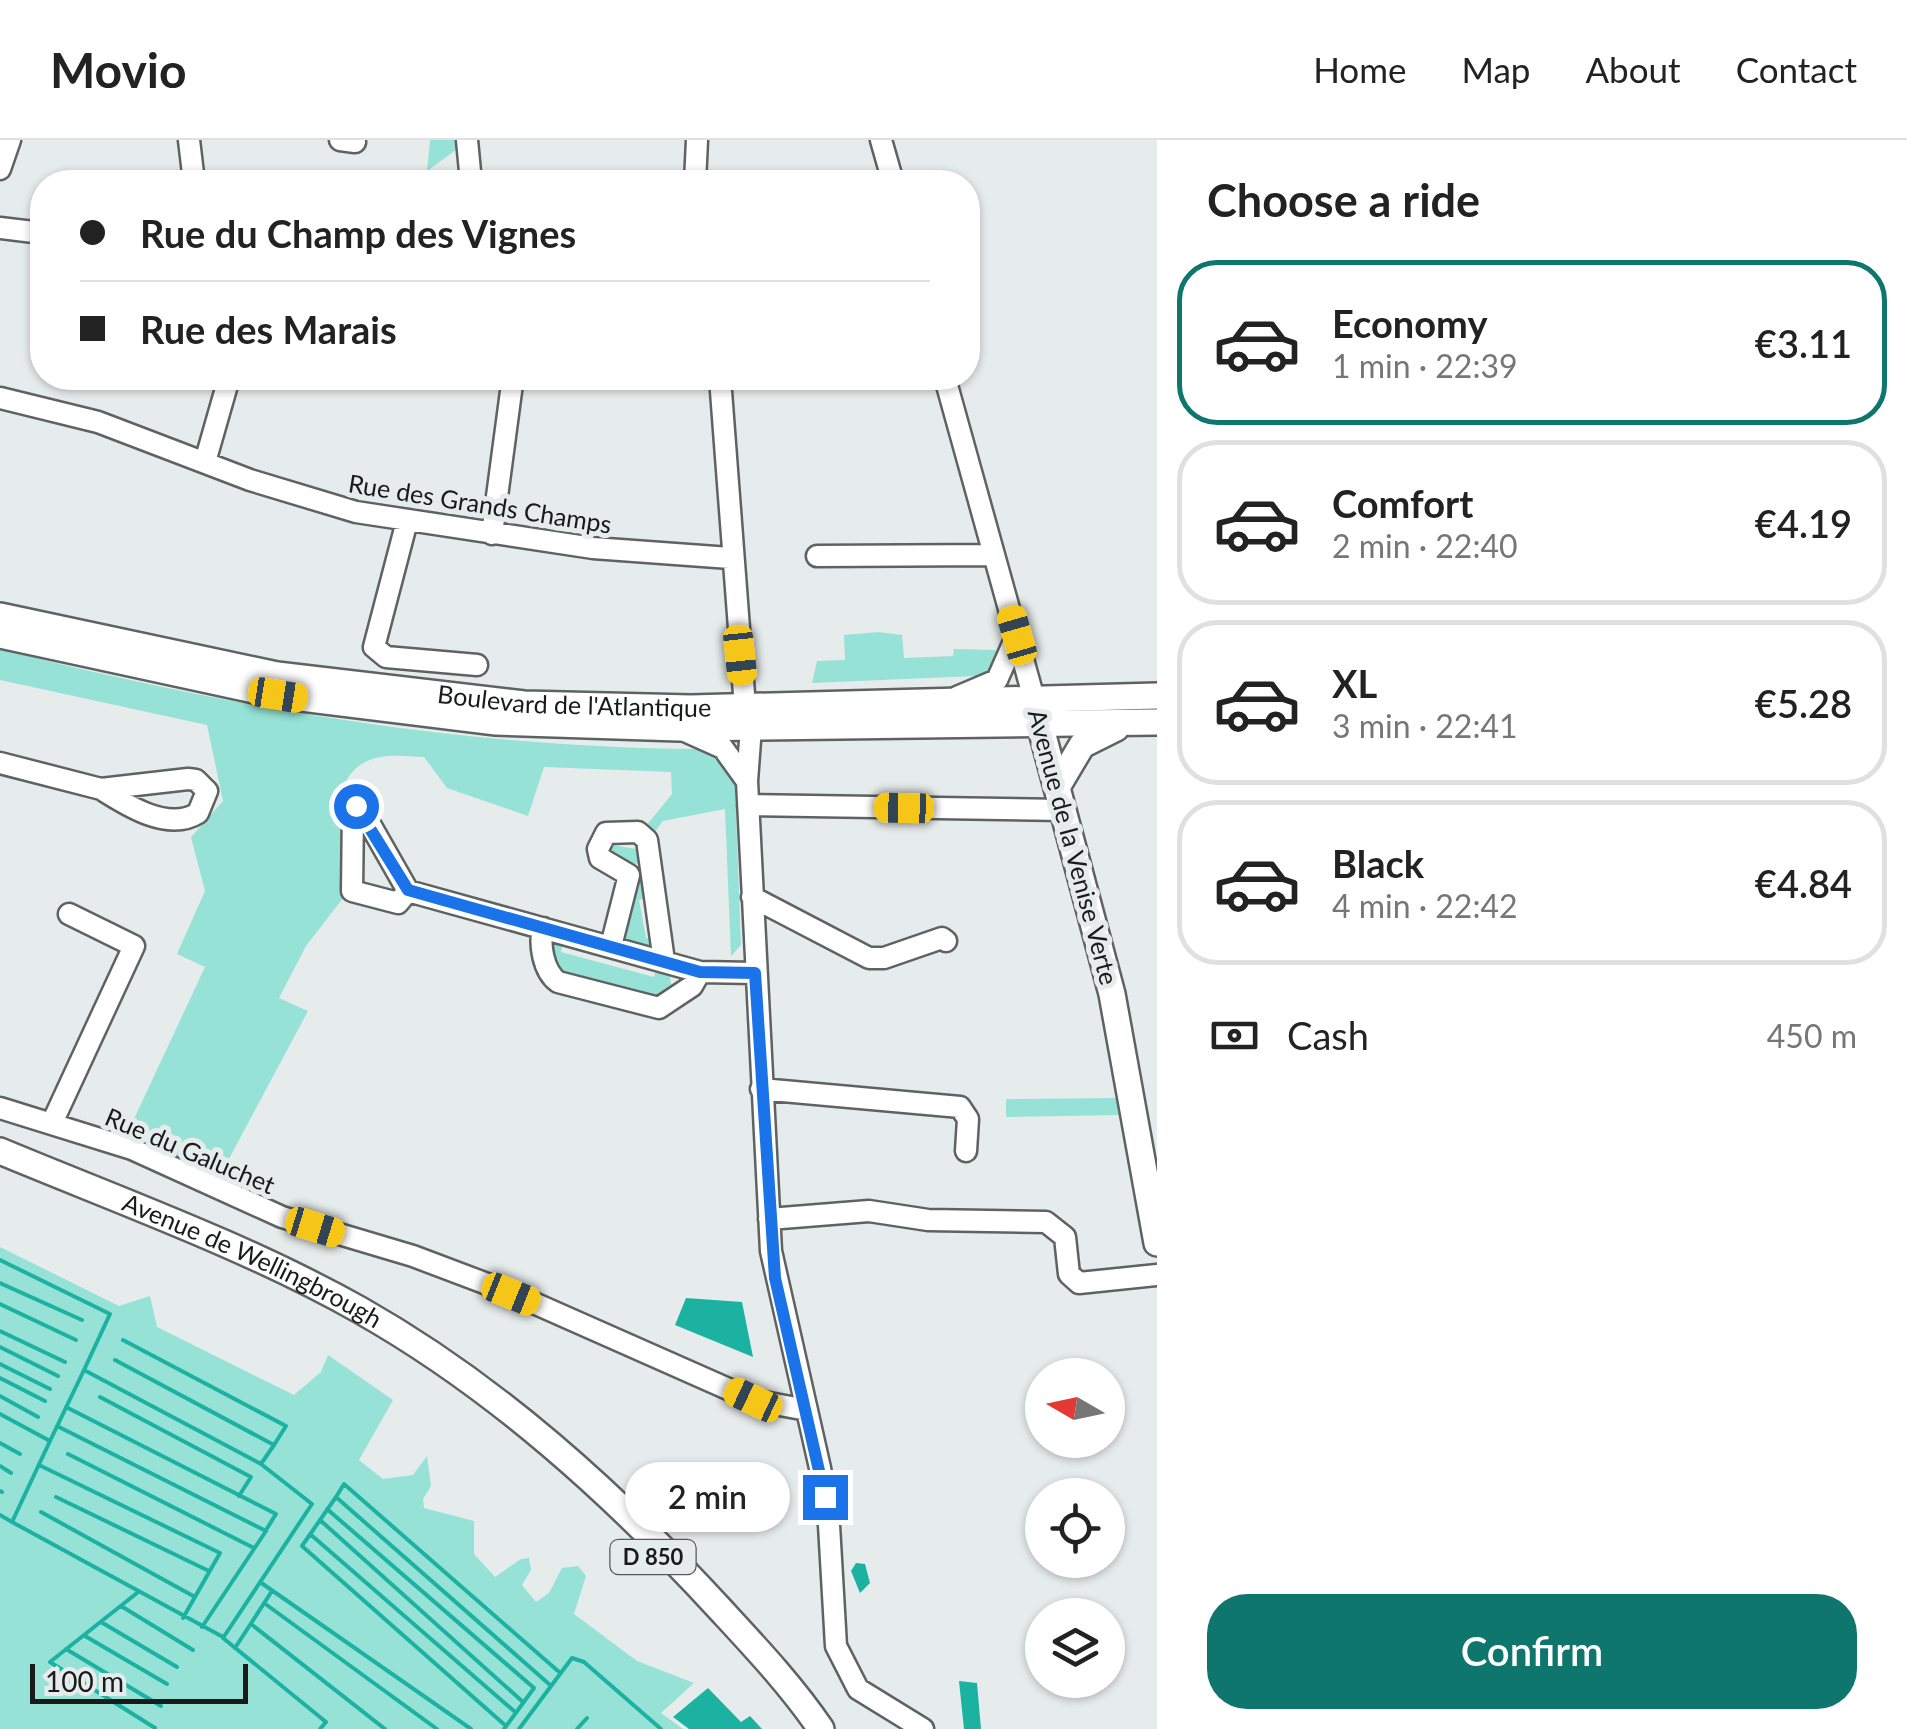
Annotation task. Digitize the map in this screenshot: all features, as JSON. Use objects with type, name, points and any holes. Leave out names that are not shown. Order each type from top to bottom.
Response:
[{"type":"main road","name":"Boulevard de l'Atlantique","points":[[0,616],[197,660],[390,691],[748,717],[1041,725],[1157,722]]},
{"type":"main road","name":"Boulevard de l'Atlantique","points":[[0,636],[192,679],[374,710],[496,722],[679,728],[748,717],[946,700],[1157,696]]},
{"type":"main road","name":"Avenue de la Venise Verte","points":[[1034,699],[1112,994],[1157,1243]]},
{"type":"main road","points":[[1060,798],[1082,745],[1124,723]]},
{"type":"main road","name":"Avenue de la Venise Verte","points":[[1138,1141],[1135,1157],[1142,1203],[1157,1257]]},
{"type":"main road","name":"Avenue de Wellingbrough","points":[[0,1150],[312,1286],[433,1356],[545,1438],[644,1530],[796,1693],[821,1729]]},
{"type":"main road","name":"Avenue de Wellingbrough","points":[[490,1398],[641,1543],[805,1729]]},
{"type":"street","points":[[0,169],[10,140]]},
{"type":"street","points":[[189,140],[193,170]]},
{"type":"street","points":[[468,140],[471,170]]},
{"type":"street","points":[[696,170],[697,140]]},
{"type":"street","points":[[881,140],[889,170]]},
{"type":"street","points":[[0,228],[30,232]]},
{"type":"street","points":[[205,462],[226,390]]},
{"type":"street","points":[[492,534],[511,390]]},
{"type":"street","points":[[721,390],[730,558],[748,717],[755,973],[775,1278],[807,1410],[829,1525],[838,1655],[870,1700],[923,1729]]},
{"type":"street","name":"Avenue de la Venise Verte","points":[[948,390],[1034,699]]},
{"type":"street","name":"Rue des Grands Champs","points":[[0,398],[98,422],[320,503],[492,534],[682,557],[730,558]]},
{"type":"street","points":[[407,521],[374,648],[386,657],[477,665]]},
{"type":"street","points":[[817,556],[994,556]]},
{"type":"street","points":[[946,700],[997,680],[1017,635]]},
{"type":"street","points":[[679,728],[722,748],[747,781]]},
{"type":"street","points":[[0,763],[100,789]]},
{"type":"street","points":[[748,805],[1060,798]]},
{"type":"street","points":[[408,890],[398,904],[352,890],[356,806],[359,805],[408,890],[700,972],[755,973]]},
{"type":"street","points":[[651,870],[630,875],[600,858],[598,849],[606,833],[642,834],[647,840],[664,960]]},
{"type":"street","points":[[610,946],[630,875]]},
{"type":"street","points":[[752,897],[870,958],[884,958],[942,938],[946,941]]},
{"type":"street","points":[[52,1123],[134,946],[70,914]]},
{"type":"street","points":[[543,928],[541,943],[551,977],[576,987],[660,1008],[692,986],[700,972]]},
{"type":"street","points":[[761,1089],[960,1107],[968,1119],[966,1151]]},
{"type":"street","name":"Rue du Galuchet","points":[[0,1108],[132,1149],[282,1217],[413,1256],[511,1294],[753,1400],[807,1410]]},
{"type":"street","points":[[770,1220],[869,1211],[928,1220],[1046,1222],[1065,1237],[1069,1274],[1079,1283],[1157,1275]]},
{"type":"shaded area","points":[[430,140],[457,140],[460,147],[427,170]]},
{"type":"shaded area","points":[[844,635],[902,635],[904,658],[953,656],[954,649],[996,650],[995,666],[985,675],[975,676],[812,683],[817,661],[845,660]]},
{"type":"shaded area","points":[[0,649],[172,689],[347,720],[523,741],[706,751],[723,761],[735,785],[741,945],[731,956],[725,809],[663,821],[654,833],[646,826],[672,794],[671,772],[544,767],[528,816],[447,788],[424,757],[380,757],[361,764],[346,781],[347,893],[306,946],[279,998],[308,1011],[217,1181],[126,1136],[205,967],[177,954],[205,891],[191,837],[223,801],[207,725],[0,680]]},
{"type":"shaded area","points":[[612,837],[612,845],[636,849],[638,838],[642,865],[605,857]]},
{"type":"shaded area","points":[[637,881],[644,881],[649,896],[639,900],[646,938],[656,938],[654,954],[619,939]]},
{"type":"shaded area","points":[[549,938],[564,940],[561,952],[654,977],[657,967],[669,972],[673,994],[663,1003],[556,974]]},
{"type":"shaded area","points":[[1118,1098],[1120,1115],[1006,1117],[1006,1099]]},
{"type":"shaded area","points":[[0,1247],[119,1306],[150,1296],[157,1327],[294,1395],[321,1372],[328,1355],[393,1400],[359,1460],[383,1479],[413,1475],[427,1456],[431,1486],[423,1499],[424,1508],[474,1521],[474,1554],[495,1577],[521,1559],[529,1558],[531,1570],[522,1585],[536,1602],[549,1593],[562,1568],[578,1566],[586,1576],[574,1614],[637,1661],[694,1683],[661,1713],[683,1729],[0,1729]]},
{"type":"shaded area","points":[[686,1298],[742,1302],[753,1357],[675,1325]]},
{"type":"shaded area","points":[[856,1563],[865,1564],[870,1583],[860,1593],[851,1571]]},
{"type":"shaded area","points":[[959,1681],[977,1683],[981,1729],[964,1729]]},
{"type":"shaded area","points":[[708,1688],[741,1722],[750,1716],[762,1729],[689,1729],[673,1717]]},
{"type":"waterway","points":[[0,1260],[110,1314],[84,1370]]},
{"type":"waterway","points":[[0,1283],[82,1320]]},
{"type":"waterway","points":[[0,1304],[76,1340]]},
{"type":"waterway","points":[[0,1331],[65,1362]]},
{"type":"waterway","points":[[123,1340],[286,1426],[274,1445]]},
{"type":"waterway","points":[[0,1347],[58,1376]]},
{"type":"waterway","points":[[115,1360],[274,1445],[261,1464]]},
{"type":"waterway","points":[[0,1364],[50,1389]]},
{"type":"waterway","points":[[0,1414],[50,1441],[84,1370],[261,1464],[312,1504],[223,1638],[326,1722],[320,1729]]},
{"type":"waterway","points":[[0,1378],[45,1401]]},
{"type":"waterway","points":[[0,1396],[38,1417]]},
{"type":"waterway","points":[[100,1397],[251,1477],[239,1496]]},
{"type":"waterway","points":[[66,1407],[276,1514],[266,1530]]},
{"type":"waterway","points":[[57,1426],[266,1531],[202,1627]]},
{"type":"waterway","points":[[0,1515],[12,1522],[50,1441]]},
{"type":"waterway","points":[[0,1443],[20,1454]]},
{"type":"waterway","points":[[68,1454],[254,1548]]},
{"type":"waterway","points":[[39,1465],[220,1553],[183,1618]]},
{"type":"waterway","points":[[0,1466],[11,1473]]},
{"type":"waterway","points":[[336,1497],[344,1484],[558,1671]]},
{"type":"waterway","points":[[56,1497],[209,1571]]},
{"type":"waterway","points":[[506,1726],[302,1546],[336,1497],[549,1684]]},
{"type":"waterway","points":[[327,1509],[534,1688],[504,1729]]},
{"type":"waterway","points":[[41,1512],[195,1597]]},
{"type":"waterway","points":[[320,1520],[523,1702]]},
{"type":"waterway","points":[[12,1522],[223,1637]]},
{"type":"waterway","points":[[310,1534],[514,1711]]},
{"type":"waterway","points":[[260,1582],[471,1729]]},
{"type":"waterway","points":[[235,1648],[272,1591]]},
{"type":"waterway","points":[[137,1593],[50,1662],[155,1728]]},
{"type":"waterway","points":[[264,1603],[437,1729]]},
{"type":"waterway","points":[[121,1606],[193,1650]]},
{"type":"waterway","points":[[101,1622],[177,1667]]},
{"type":"waterway","points":[[251,1624],[385,1729]]},
{"type":"waterway","points":[[85,1636],[167,1684]]},
{"type":"waterway","points":[[66,1649],[161,1706]]},
{"type":"waterway","points":[[519,1729],[572,1658],[584,1662],[661,1729]]},
{"type":"waterway","points":[[577,1729],[587,1718]]},
{"type":"route","points":[[356,806],[359,805],[408,890],[700,972],[755,973],[775,1278],[825,1497]]}]
